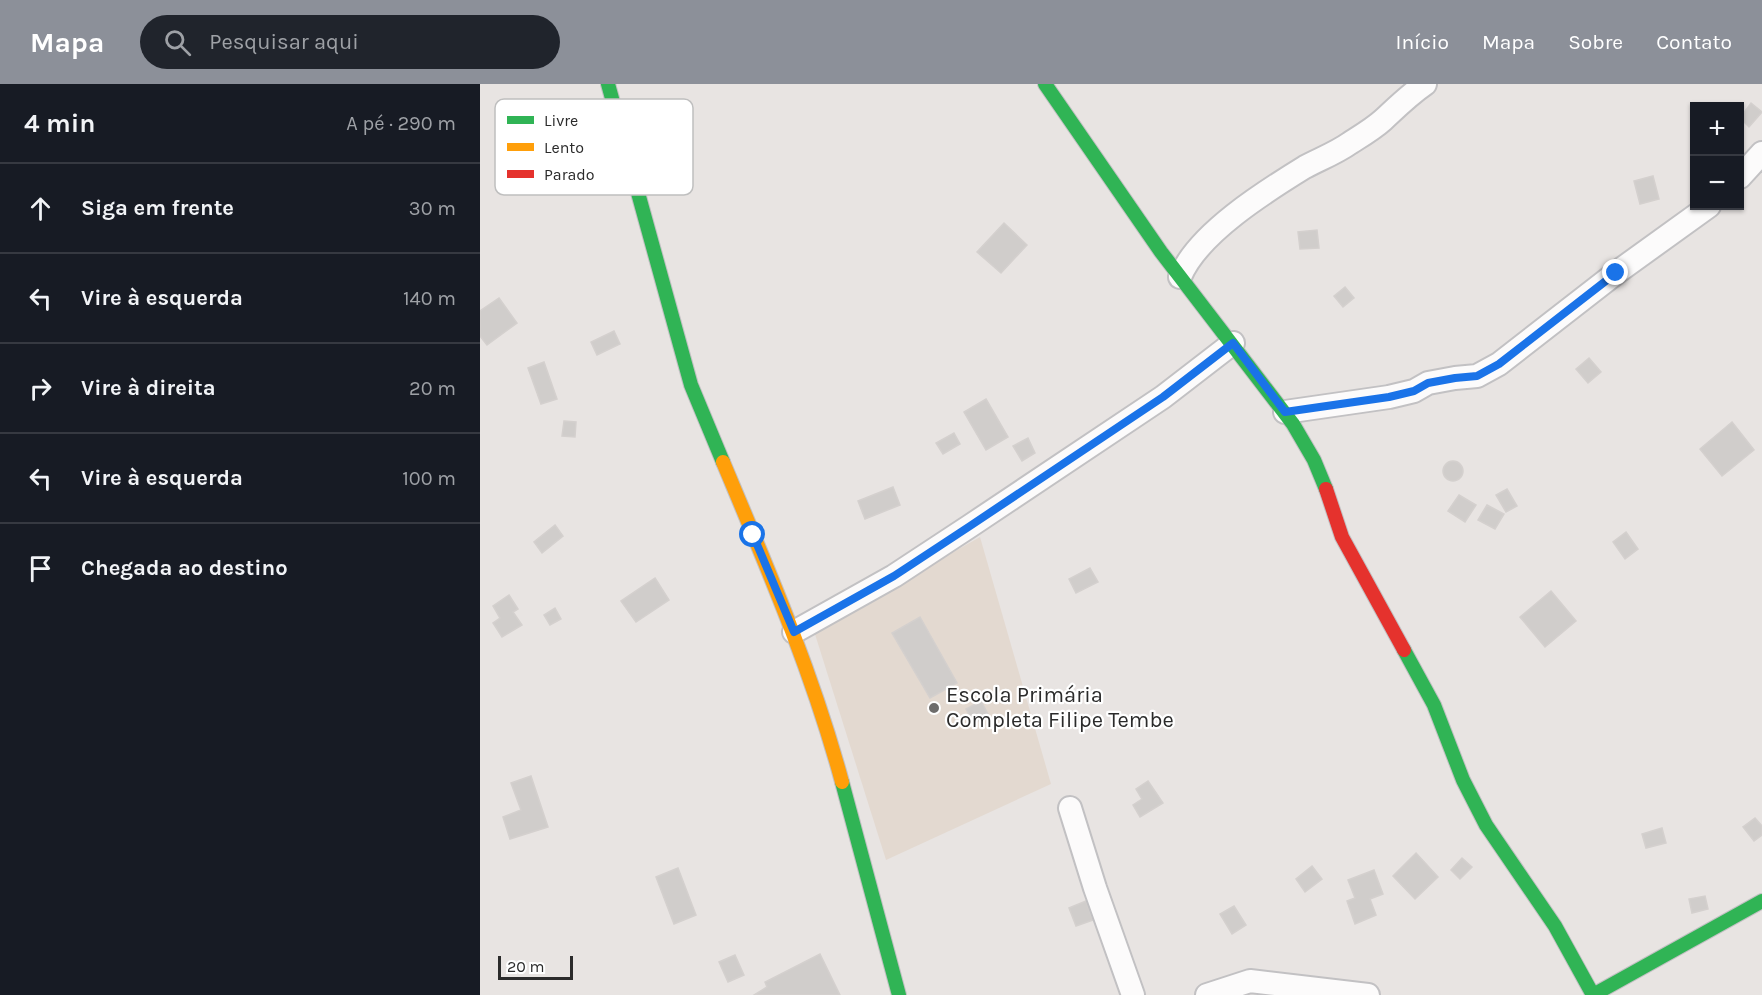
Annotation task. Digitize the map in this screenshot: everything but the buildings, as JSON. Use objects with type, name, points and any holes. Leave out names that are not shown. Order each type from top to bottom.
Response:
[{"type":"street","points":[[608,84],[612,99]]},
{"type":"street","points":[[1045,84],[1180,277],[1233,343],[1301,437],[1314,460],[1342,537],[1434,705],[1463,780],[1486,825],[1555,926],[1593,995],[1762,901]]},
{"type":"street","points":[[1180,277],[1185,265],[1214,231],[1305,167],[1346,146],[1382,121],[1410,94],[1425,84]]},
{"type":"street","points":[[1744,173],[1762,153]]},
{"type":"street","points":[[639,195],[691,385],[794,632],[831,740],[899,995]]},
{"type":"street","points":[[1285,412],[1389,397],[1414,391],[1428,383],[1477,376],[1499,364],[1616,273],[1703,210]]},
{"type":"street","points":[[794,632],[894,576],[970,526],[1163,397],[1233,343]]},
{"type":"street","points":[[1301,437],[1315,409]]},
{"type":"street","points":[[1070,808],[1095,888],[1133,995]]},
{"type":"street","points":[[1207,995],[1250,981],[1368,995]]},
{"type":"shaded area","name":"Escola Primária Completa Filipe Tembe","points":[[980,537],[1051,784],[886,860],[814,631]]},
{"type":"traffic: fast","points":[[608,84],[612,99]]},
{"type":"traffic: fast","points":[[1045,84],[1161,252],[1293,424],[1314,460],[1326,489]]},
{"type":"traffic: fast","points":[[639,195],[691,385],[723,462]]},
{"type":"traffic: fast","points":[[1404,650],[1434,705],[1463,780],[1486,825],[1555,926],[1593,995],[1762,901]]},
{"type":"traffic: fast","points":[[842,782],[899,995]]},
{"type":"traffic: slow","points":[[723,462],[803,660],[842,782]]},
{"type":"traffic: jam","points":[[1326,489],[1342,537],[1404,650]]},
{"type":"place","name":"Escola Primária Completa Filipe Tembe","points":[[934,708]]},
{"type":"route","points":[[753,535],[794,632],[894,576],[970,526],[1163,397],[1233,343],[1285,412],[1389,397],[1414,391],[1428,383],[1477,376],[1499,364],[1616,273]]}]
